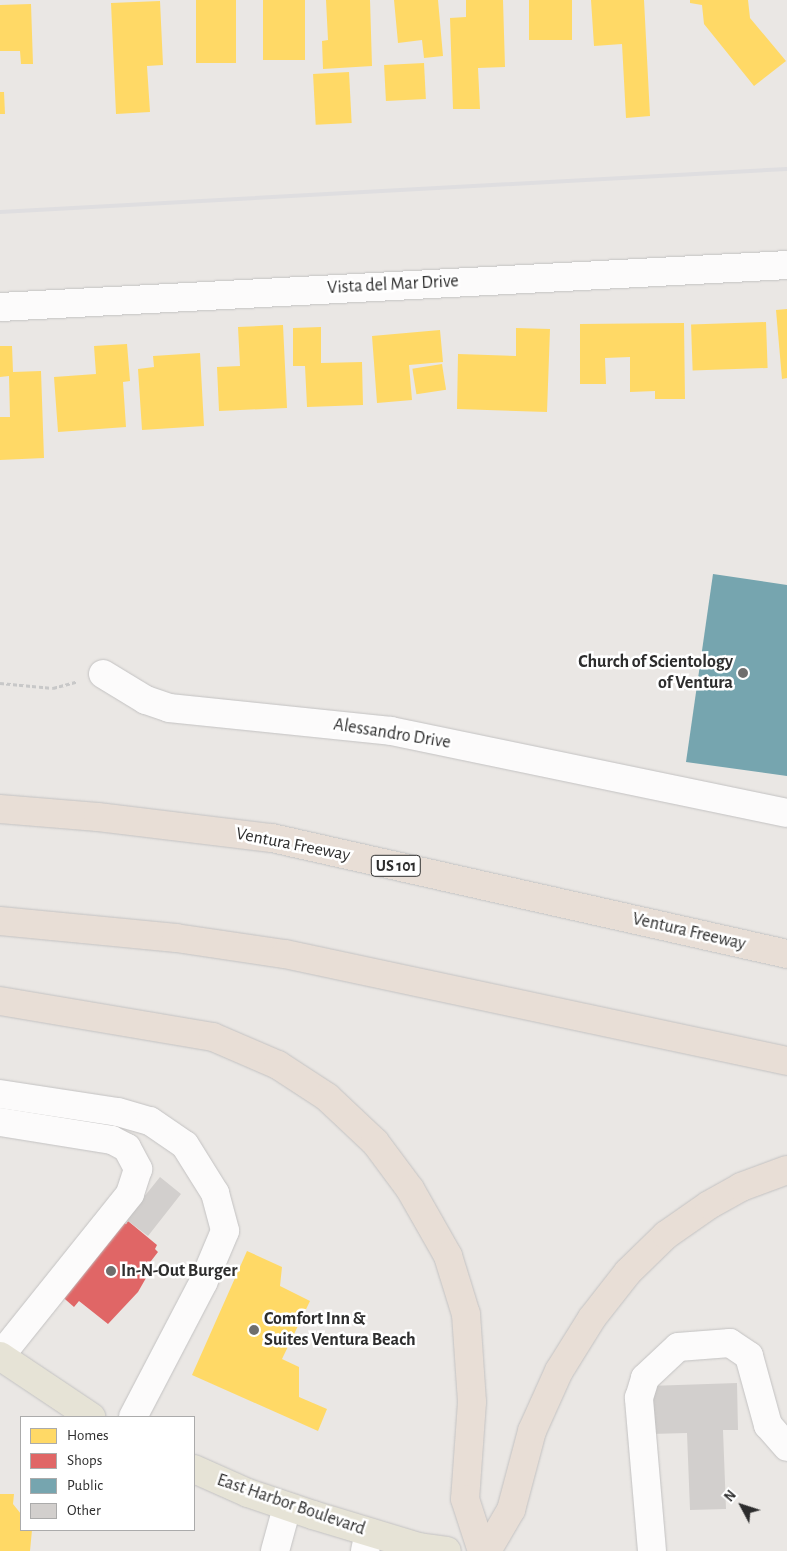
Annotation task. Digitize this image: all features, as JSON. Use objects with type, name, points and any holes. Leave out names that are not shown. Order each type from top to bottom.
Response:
[{"type":"highway","name":"Ventura Freeway","points":[[0,809],[98,816],[272,838],[787,954]]},
{"type":"highway","points":[[0,921],[176,938],[285,954],[787,1061]]},
{"type":"highway","points":[[0,1001],[213,1037],[278,1065],[327,1097],[375,1142],[410,1189],[448,1256],[466,1314],[472,1402],[465,1499],[482,1551]]},
{"type":"highway","points":[[488,1551],[511,1510],[532,1431],[559,1371],[592,1318],[628,1272],[666,1235],[709,1205],[741,1187],[787,1170]]},
{"type":"main road","points":[[0,1356],[90,1416]]},
{"type":"main road","name":"East Harbor Boulevard","points":[[195,1469],[367,1542],[447,1551]]},
{"type":"street","name":"Vista del Mar Drive","points":[[0,307],[787,265]]},
{"type":"street","name":"Alessandro Drive","points":[[103,674],[146,700],[169,708],[392,731],[787,813]]},
{"type":"street","points":[[0,1094],[118,1112],[150,1121],[185,1145],[215,1193],[225,1231],[203,1283],[134,1416]]},
{"type":"street","points":[[0,1122],[112,1140],[127,1148],[138,1169],[130,1194],[0,1356]]},
{"type":"street","points":[[652,1551],[639,1398],[645,1378],[678,1347],[730,1343],[748,1356],[768,1425],[787,1447]]},
{"type":"street","points":[[275,1551],[287,1507]]},
{"type":"path","points":[[0,684],[53,688],[103,674]]},
{"type":"building: Homes","points":[[196,0],[236,0],[236,63],[196,63]]},
{"type":"building: Homes","points":[[263,0],[305,0],[305,60],[263,60]]},
{"type":"building: Homes","points":[[326,0],[370,0],[372,66],[323,69],[322,41],[328,40]]},
{"type":"building: Homes","points":[[394,0],[438,0],[443,56],[424,58],[422,40],[398,43]]},
{"type":"building: Homes","points":[[466,0],[503,0],[505,67],[478,68],[480,109],[453,109],[450,18],[466,17]]},
{"type":"building: Homes","points":[[529,0],[572,0],[572,40],[529,40]]},
{"type":"building: Homes","points":[[591,0],[644,0],[650,116],[626,118],[622,44],[594,46]]},
{"type":"building: Homes","points":[[690,0],[748,0],[750,18],[786,61],[754,86],[704,24],[702,5],[690,3]]},
{"type":"building: Homes","points":[[160,1],[163,65],[147,66],[150,112],[116,114],[111,3]]},
{"type":"building: Homes","points":[[31,4],[33,64],[21,64],[20,51],[0,51],[0,5]]},
{"type":"building: Homes","points":[[424,63],[426,99],[386,101],[384,65]]},
{"type":"building: Homes","points":[[349,72],[352,123],[316,125],[313,74]]},
{"type":"building: Homes","points":[[0,92],[4,92],[5,114],[0,114]]},
{"type":"building: Homes","points":[[787,309],[787,378],[782,379],[776,310]]},
{"type":"building: Homes","points":[[766,322],[768,368],[693,371],[691,325]]},
{"type":"building: Homes","points":[[684,323],[685,399],[655,399],[655,391],[630,392],[630,357],[605,358],[606,384],[580,384],[580,324]]},
{"type":"building: Homes","points":[[283,325],[287,408],[219,411],[217,367],[240,366],[238,327]]},
{"type":"building: Homes","points":[[321,327],[321,363],[362,362],[363,405],[307,407],[305,366],[293,366],[293,328]]},
{"type":"building: Homes","points":[[516,328],[550,329],[547,412],[457,409],[458,354],[516,356]]},
{"type":"building: Homes","points":[[440,330],[443,362],[409,365],[412,400],[377,403],[372,336]]},
{"type":"building: Homes","points":[[127,344],[130,381],[123,382],[126,427],[58,432],[54,377],[96,374],[94,346]]},
{"type":"building: Homes","points":[[0,346],[12,346],[13,372],[41,371],[44,458],[0,460],[0,417],[10,417],[9,376],[0,377]]},
{"type":"building: Homes","points":[[200,353],[204,426],[142,430],[138,369],[154,367],[153,356]]},
{"type":"building: Homes","points":[[442,364],[446,390],[416,394],[412,369]]},
{"type":"building: Homes","name":"Comfort Inn & Suites Ventura Beach","points":[[247,1251],[282,1267],[280,1286],[310,1301],[282,1359],[299,1367],[299,1397],[327,1409],[318,1431],[192,1375]]},
{"type":"building: Homes","points":[[0,1494],[14,1494],[13,1504],[20,1513],[20,1531],[32,1531],[30,1551],[0,1551]]},
{"type":"building: Shops","points":[[118,1218],[126,1224],[128,1221],[157,1245],[155,1249],[158,1252],[141,1274],[146,1278],[138,1292],[108,1324],[79,1301],[74,1307],[58,1293]]},
{"type":"building: Public","name":"Church of Scientology of Ventura","points":[[713,574],[787,585],[787,776],[686,762]]},
{"type":"building: Other","points":[[160,1177],[181,1194],[148,1236],[128,1221],[126,1224],[118,1218],[109,1229],[94,1216],[107,1201],[127,1218]]},
{"type":"building: Other","points":[[737,1383],[738,1430],[723,1430],[726,1509],[690,1510],[687,1433],[651,1434],[649,1386]]},
{"type":"railway","points":[[0,212],[787,169]]},
{"type":"place","name":"Church of Scientology of Ventura","points":[[743,673]]},
{"type":"place","name":"In-N-Out Burger","points":[[111,1271]]},
{"type":"place","name":"Comfort Inn & Suites Ventura Beach","points":[[254,1330]]}]
